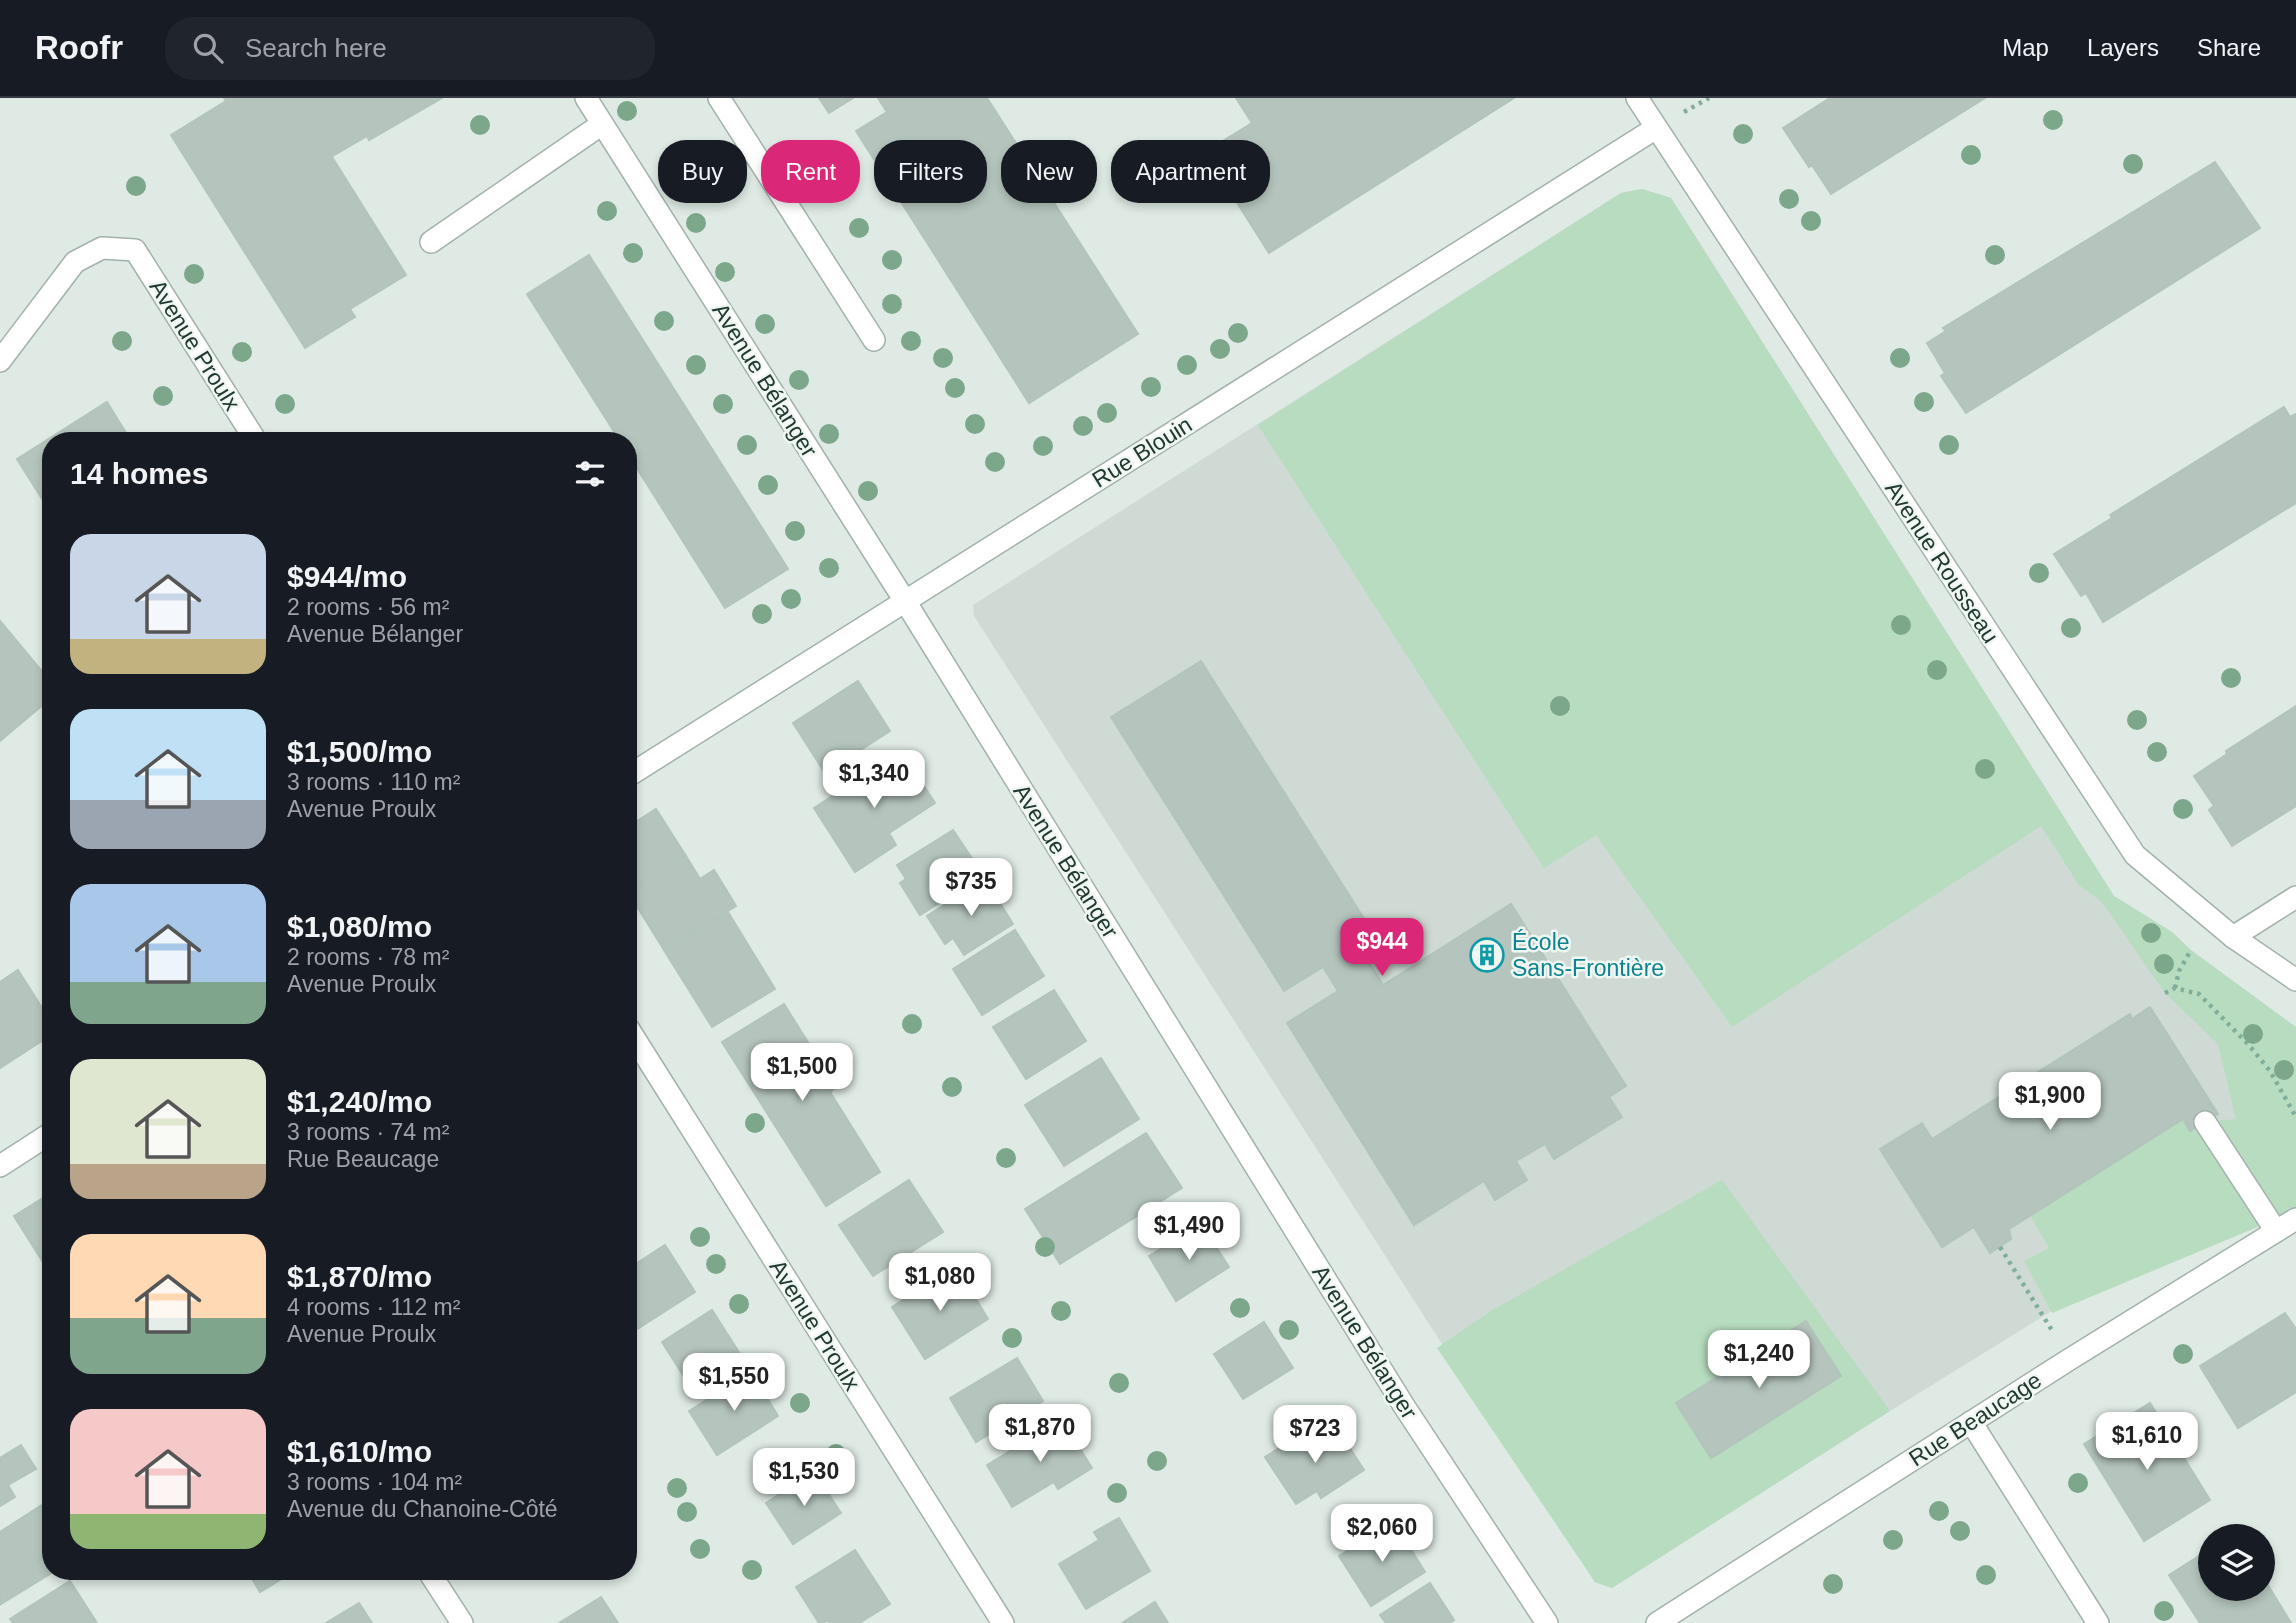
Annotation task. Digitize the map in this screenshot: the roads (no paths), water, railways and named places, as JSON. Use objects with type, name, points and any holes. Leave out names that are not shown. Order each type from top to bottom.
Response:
[{"type":"street","name":"Avenue Bélanger","points":[[586,98],[905,601],[1404,1406],[1547,1623]]},
{"type":"street","points":[[719,98],[874,340]]},
{"type":"street","name":"Avenue Rousseau","points":[[1637,98],[2135,855],[2233,937],[2296,979]]},
{"type":"street","points":[[431,242],[603,124]]},
{"type":"street","name":"Rue Blouin","points":[[637,770],[1656,128]]},
{"type":"street","name":"Avenue Proulx","points":[[0,361],[75,262],[102,248],[135,250],[250,432]]},
{"type":"street","points":[[2233,937],[2296,897]]},
{"type":"street","name":"Avenue Proulx","points":[[637,1042],[1003,1623]]},
{"type":"street","points":[[2205,1122],[2276,1231]]},
{"type":"street","points":[[0,1166],[42,1139]]},
{"type":"street","name":"Rue Beaucage","points":[[1657,1623],[2070,1359],[2296,1219]]},
{"type":"street","points":[[1971,1422],[2098,1623]]},
{"type":"street","points":[[434,1580],[462,1623]]},
{"type":"place","name":"École Sans-Frontière","points":[[1487,955]]}]
